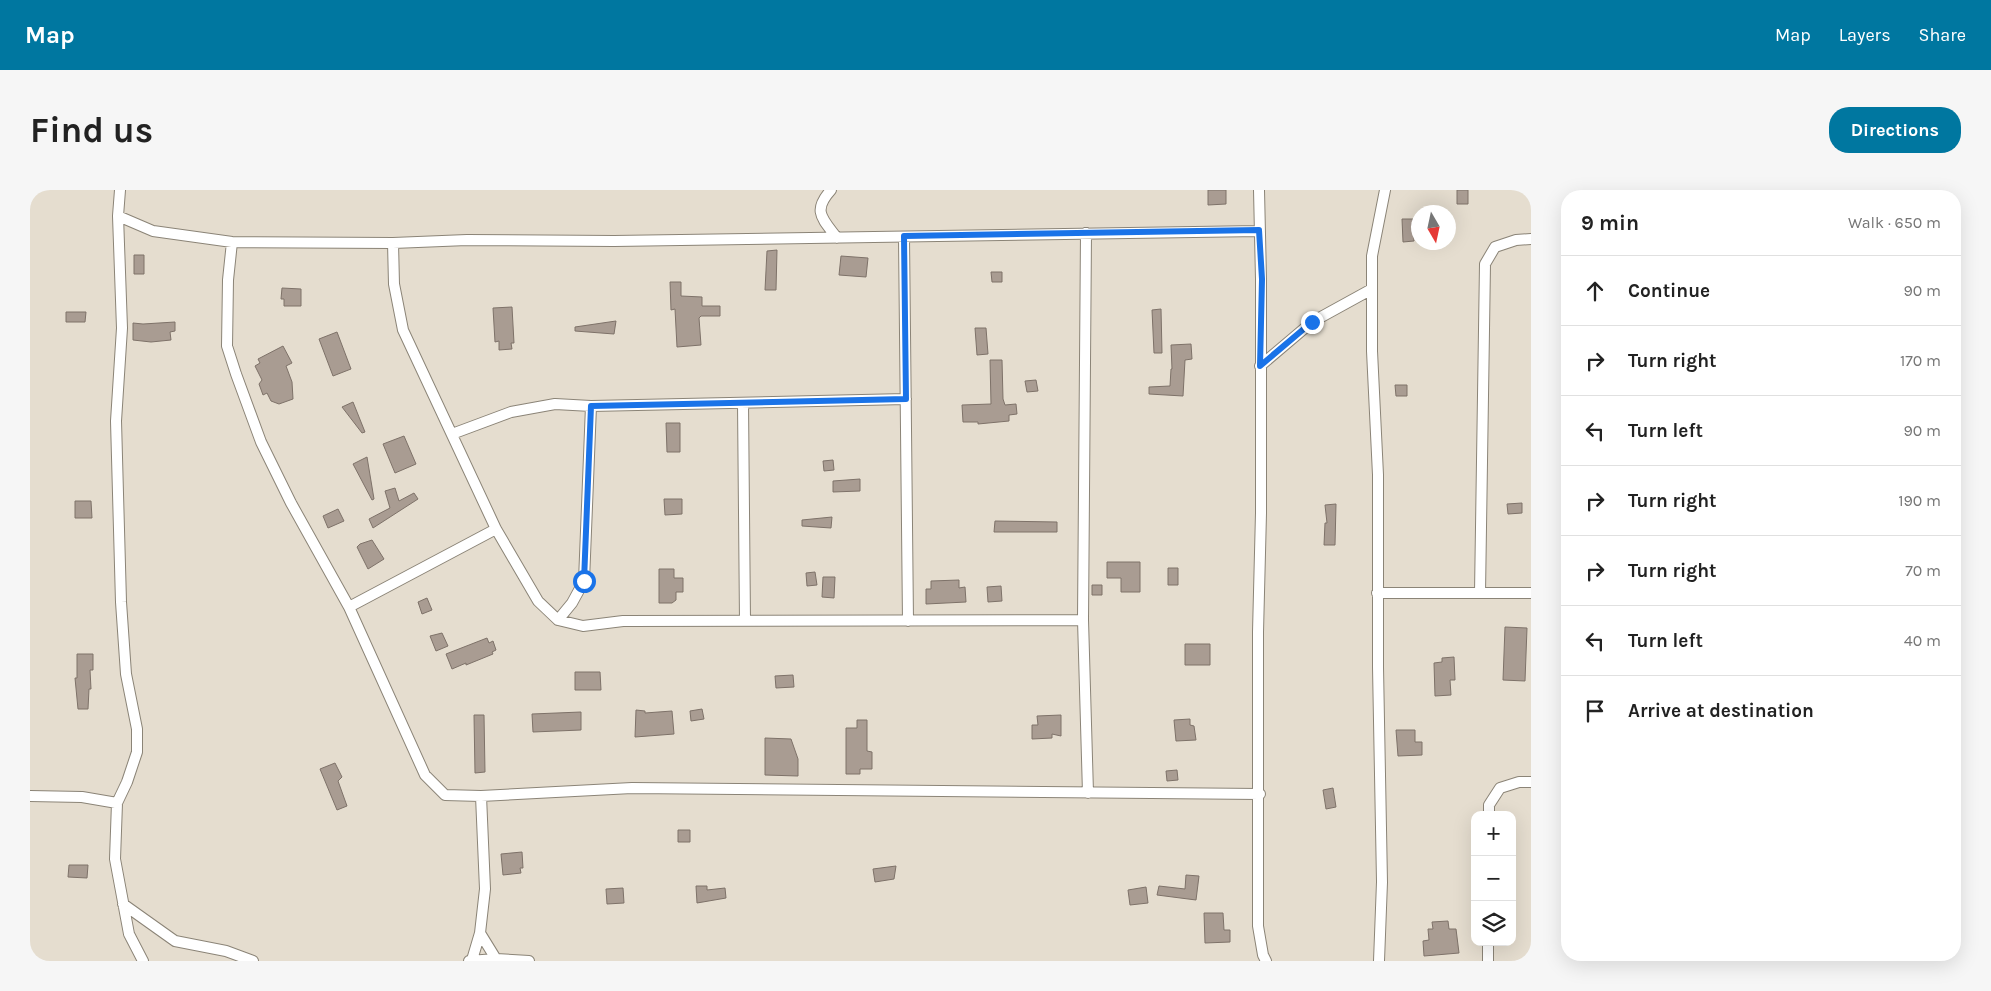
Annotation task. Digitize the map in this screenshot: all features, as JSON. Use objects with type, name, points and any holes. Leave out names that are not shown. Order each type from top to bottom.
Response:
[{"type":"street","points":[[120,190],[118,216],[122,328],[116,421],[121,602],[126,674],[137,728],[137,752],[118,803],[115,859],[129,934],[143,961]]},
{"type":"street","points":[[831,190],[822,200],[820,209],[822,219],[837,238]]},
{"type":"street","points":[[1379,961],[1382,882],[1378,475],[1372,351],[1372,256],[1386,190]]},
{"type":"street","points":[[1259,191],[1262,279],[1260,366],[1261,513],[1258,632],[1260,794],[1258,926],[1263,955],[1266,961]]},
{"type":"street","points":[[118,216],[153,231],[232,242],[393,243],[467,240],[614,242],[1259,230]]},
{"type":"street","points":[[1086,233],[1083,620],[1088,792]]},
{"type":"street","points":[[904,236],[908,621]]},
{"type":"street","points":[[1480,593],[1485,264],[1495,247],[1516,240],[1531,240]]},
{"type":"street","points":[[232,242],[228,280],[227,346],[261,442],[291,503],[349,607],[425,775],[445,795],[481,796],[632,788],[1260,794]]},
{"type":"street","points":[[393,243],[394,284],[403,330],[496,529],[538,601],[558,620],[582,626],[623,621],[1083,620]]},
{"type":"street","points":[[1260,366],[1312,322],[1372,288]]},
{"type":"street","points":[[452,434],[511,412],[555,404],[591,406],[906,399]]},
{"type":"street","points":[[743,402],[745,621]]},
{"type":"street","points":[[558,620],[572,603],[584,581],[591,406]]},
{"type":"street","points":[[349,607],[496,529]]},
{"type":"street","points":[[1378,593],[1531,593]]},
{"type":"street","points":[[1489,811],[1489,805],[1500,788],[1519,782],[1531,782]]},
{"type":"street","points":[[30,796],[82,798],[118,803]]},
{"type":"street","points":[[481,796],[485,889],[480,933],[471,961],[496,959],[529,961]]},
{"type":"street","points":[[123,904],[175,941],[226,951],[253,961]]},
{"type":"street","points":[[480,933],[496,959]]},
{"type":"street","points":[[1488,946],[1488,961]]},
{"type":"building","points":[[1208,190],[1226,190],[1226,204],[1208,205]]},
{"type":"building","points":[[1457,190],[1468,190],[1468,204],[1457,204]]},
{"type":"building","points":[[1402,219],[1411,219],[1411,241],[1403,242]]},
{"type":"building","points":[[777,250],[776,290],[765,290],[767,251]]},
{"type":"building","points":[[134,255],[144,255],[144,274],[134,274]]},
{"type":"building","points":[[841,256],[868,258],[866,277],[839,275]]},
{"type":"building","points":[[991,272],[1002,272],[1002,282],[992,282]]},
{"type":"building","points":[[670,282],[681,282],[681,296],[702,297],[702,306],[720,306],[720,316],[701,316],[699,318],[701,345],[677,347],[675,309],[671,310]]},
{"type":"building","points":[[282,288],[301,289],[301,306],[284,306],[284,299],[281,299]]},
{"type":"building","points":[[512,307],[514,343],[511,343],[512,349],[499,350],[499,341],[495,342],[493,308]]},
{"type":"building","points":[[1161,309],[1162,353],[1154,353],[1152,310]]},
{"type":"building","points":[[66,312],[86,312],[85,322],[66,322]]},
{"type":"building","points":[[616,321],[614,334],[575,331],[575,327]]},
{"type":"building","points":[[175,322],[175,331],[170,332],[171,340],[151,342],[133,340],[133,323]]},
{"type":"building","points":[[975,328],[986,328],[988,354],[977,355]]},
{"type":"building","points":[[337,332],[351,369],[333,376],[319,339]]},
{"type":"building","points":[[1191,344],[1192,359],[1185,360],[1183,396],[1149,394],[1149,387],[1170,386],[1172,369],[1171,345]]},
{"type":"building","points":[[283,346],[292,363],[286,366],[292,382],[293,399],[279,404],[271,401],[267,393],[263,395],[259,384],[262,380],[255,366],[260,363],[258,359]]},
{"type":"building","points":[[990,360],[1002,360],[1003,399],[1005,405],[1016,404],[1017,414],[1009,415],[1009,421],[978,424],[978,422],[963,422],[962,405],[991,404]]},
{"type":"building","points":[[1036,380],[1038,391],[1027,392],[1025,381]]},
{"type":"building","points":[[1395,385],[1407,385],[1407,396],[1396,396]]},
{"type":"building","points":[[353,402],[365,432],[362,433],[342,407]]},
{"type":"building","points":[[666,423],[680,423],[680,452],[667,452]]},
{"type":"building","points":[[404,436],[416,464],[395,473],[383,444]]},
{"type":"building","points":[[367,457],[374,499],[372,500],[353,464]]},
{"type":"building","points":[[833,460],[834,470],[824,471],[823,461]]},
{"type":"building","points":[[860,479],[860,491],[833,492],[833,481]]},
{"type":"building","points":[[395,488],[399,501],[414,493],[418,499],[373,528],[369,519],[390,508],[385,491]]},
{"type":"building","points":[[664,499],[682,499],[682,514],[665,515]]},
{"type":"building","points":[[75,501],[91,501],[92,518],[75,518]]},
{"type":"building","points":[[1522,503],[1522,513],[1508,514],[1507,504]]},
{"type":"building","points":[[1336,504],[1335,545],[1324,545],[1325,523],[1327,523],[1325,505]]},
{"type":"building","points":[[338,509],[344,521],[328,528],[323,516]]},
{"type":"building","points":[[832,517],[831,528],[802,526],[802,520]]},
{"type":"building","points":[[995,521],[1057,522],[1057,532],[994,532]]},
{"type":"building","points":[[372,540],[384,559],[368,569],[357,547]]},
{"type":"building","points":[[1107,562],[1140,562],[1140,592],[1121,592],[1121,578],[1107,578]]},
{"type":"building","points":[[1168,568],[1178,568],[1178,585],[1168,585]]},
{"type":"building","points":[[659,569],[674,569],[674,578],[683,578],[683,592],[676,592],[676,600],[672,603],[659,603]]},
{"type":"building","points":[[815,572],[817,585],[807,586],[806,573]]},
{"type":"building","points":[[823,577],[835,577],[834,598],[822,597]]},
{"type":"building","points":[[959,580],[959,588],[965,587],[966,602],[926,604],[926,589],[931,589],[931,581]]},
{"type":"building","points":[[1092,585],[1102,585],[1102,595],[1092,595]]},
{"type":"building","points":[[1001,586],[1002,601],[988,602],[987,587]]},
{"type":"building","points":[[427,598],[432,610],[422,614],[418,602]]},
{"type":"building","points":[[1505,627],[1527,628],[1525,681],[1503,680]]},
{"type":"building","points":[[442,633],[448,646],[436,651],[430,636]]},
{"type":"building","points":[[487,638],[489,643],[493,641],[496,650],[492,652],[493,654],[452,669],[446,654]]},
{"type":"building","points":[[1185,644],[1210,644],[1210,665],[1185,665]]},
{"type":"building","points":[[77,654],[93,654],[93,670],[90,670],[91,689],[89,689],[88,709],[78,709],[75,678],[77,678]]},
{"type":"building","points":[[1454,657],[1455,680],[1450,680],[1451,695],[1435,696],[1434,663],[1442,662],[1442,658]]},
{"type":"building","points":[[575,672],[600,672],[601,690],[575,690]]},
{"type":"building","points":[[793,675],[794,687],[776,688],[775,676]]},
{"type":"building","points":[[702,709],[704,719],[691,721],[690,711]]},
{"type":"building","points":[[636,710],[645,711],[645,713],[672,711],[674,734],[635,737]]},
{"type":"building","points":[[581,712],[581,730],[533,732],[532,714]]},
{"type":"building","points":[[474,715],[484,715],[485,772],[475,773]]},
{"type":"building","points":[[1061,715],[1061,736],[1052,734],[1052,738],[1032,739],[1032,725],[1038,725],[1037,716]]},
{"type":"building","points":[[1190,719],[1190,725],[1194,726],[1196,740],[1176,741],[1174,720]]},
{"type":"building","points":[[857,720],[867,720],[867,751],[872,752],[872,769],[860,769],[860,774],[846,774],[846,728],[857,728]]},
{"type":"building","points":[[1396,730],[1415,730],[1415,742],[1422,742],[1422,755],[1398,756]]},
{"type":"building","points":[[765,738],[791,739],[798,759],[798,776],[765,775]]},
{"type":"building","points":[[335,763],[342,777],[338,781],[347,806],[337,810],[320,769]]},
{"type":"building","points":[[1177,770],[1178,780],[1167,781],[1166,771]]},
{"type":"building","points":[[1333,788],[1336,807],[1326,809],[1323,790]]},
{"type":"building","points":[[678,830],[690,830],[690,842],[678,842]]},
{"type":"building","points":[[522,852],[523,868],[520,868],[521,873],[503,875],[501,854]]},
{"type":"building","points":[[69,865],[88,865],[87,878],[68,877]]},
{"type":"building","points":[[896,866],[894,879],[875,882],[873,869]]},
{"type":"building","points":[[1186,875],[1199,876],[1196,900],[1157,895],[1159,886],[1185,889]]},
{"type":"building","points":[[696,886],[707,886],[707,890],[725,888],[726,898],[697,903]]},
{"type":"building","points":[[1146,887],[1148,903],[1130,905],[1128,890]]},
{"type":"building","points":[[623,888],[624,903],[607,904],[606,889]]},
{"type":"building","points":[[1204,913],[1223,913],[1224,930],[1230,930],[1230,942],[1205,943]]},
{"type":"building","points":[[1448,921],[1449,929],[1456,929],[1459,953],[1424,956],[1423,941],[1429,940],[1428,929],[1433,929],[1432,922]]},
{"type":"route","points":[[584,581],[591,406],[906,399],[904,236],[1259,230],[1262,279],[1260,366],[1312,322]]}]
